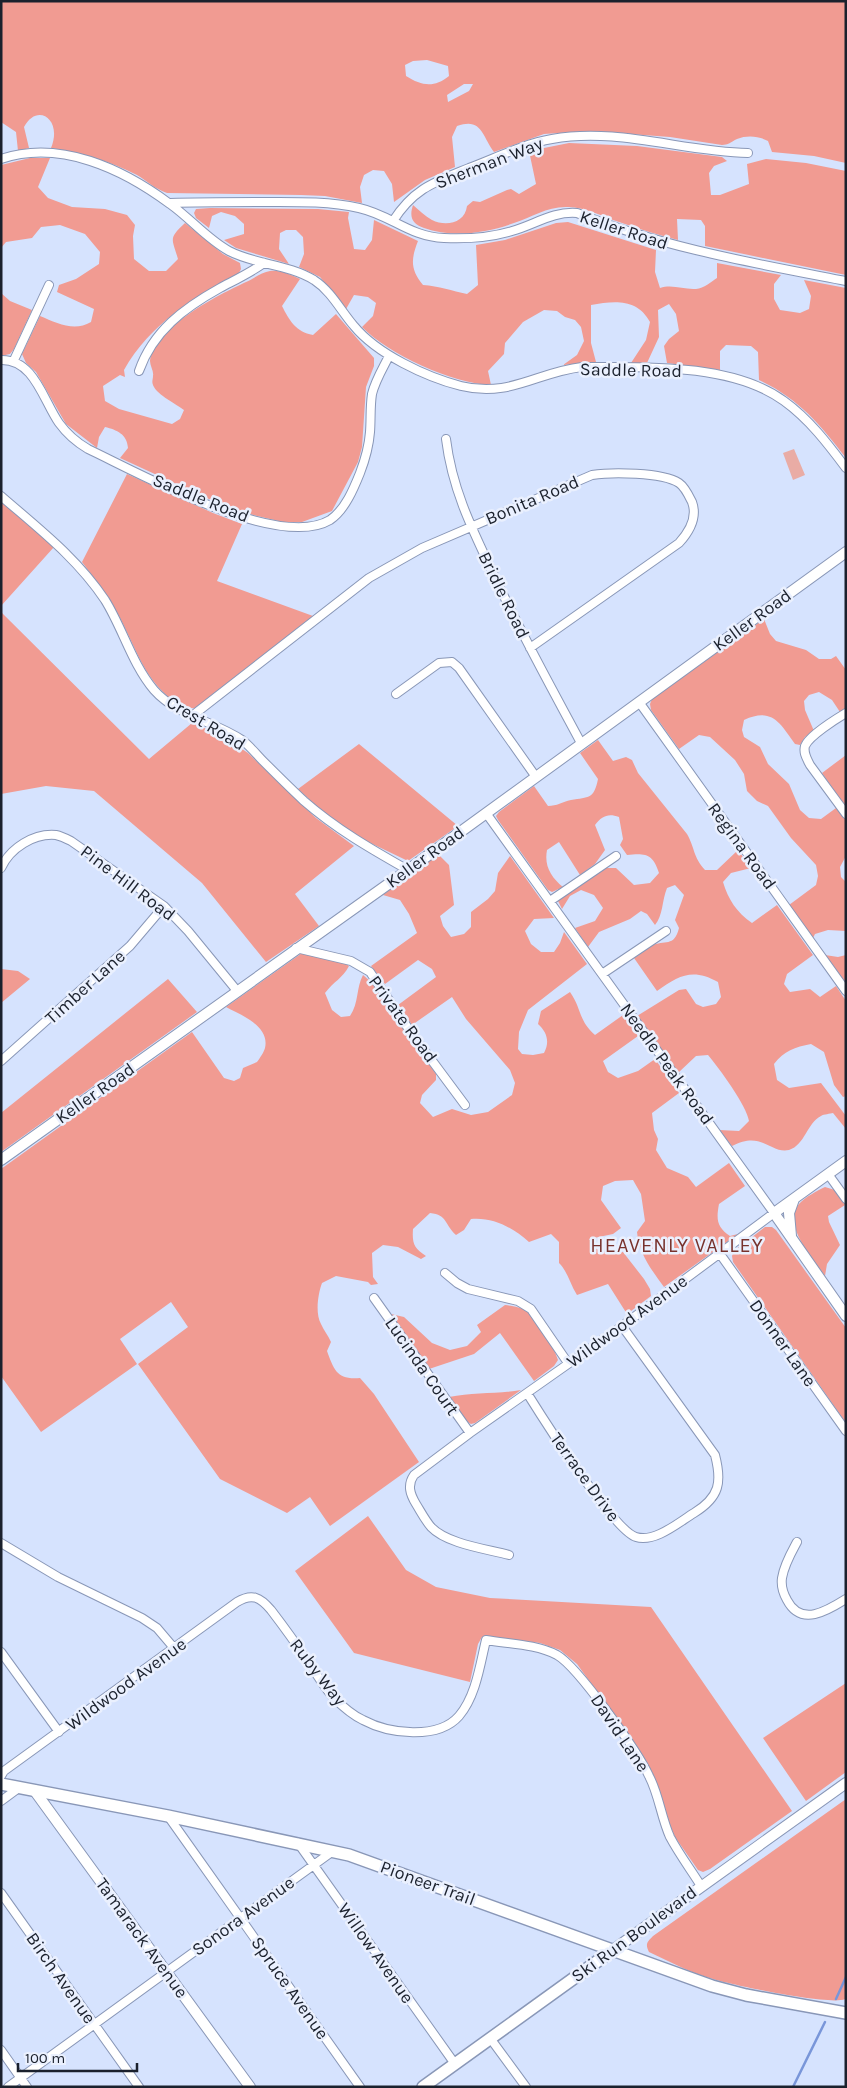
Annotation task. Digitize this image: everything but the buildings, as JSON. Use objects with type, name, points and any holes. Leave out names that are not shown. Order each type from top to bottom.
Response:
[{"type":"main road","name":"Pioneer Trail","points":[[1,1784],[168,1816],[333,1851],[378,1864],[726,1991],[846,2013]]},
{"type":"main road","name":"Ski Run Boulevard","points":[[423,2087],[613,1950]]},
{"type":"street","name":"Sherman Way","points":[[393,221],[404,203],[433,183],[511,152],[551,139],[625,137],[722,153],[748,153]]},
{"type":"street","name":"Saddle Road","points":[[1,159],[27,153],[67,155],[119,172],[170,204],[227,250],[264,263],[286,268],[314,280],[324,288],[355,328],[372,344],[390,356],[446,382],[476,389],[507,388],[571,368],[582,367],[654,368],[711,374],[764,389],[783,400],[803,417],[846,468]]},
{"type":"street","name":"Keller Road","points":[[170,204],[232,201],[323,202],[361,208],[381,214],[410,231],[426,236],[473,239],[514,231],[552,215],[564,212],[576,213],[626,232],[666,244],[846,281]]},
{"type":"street","points":[[139,372],[152,343],[181,313],[198,301],[252,272],[264,263]]},
{"type":"street","points":[[1,360],[14,360],[49,285]]},
{"type":"street","name":"Saddle Road","points":[[14,360],[31,374],[60,424],[74,440],[88,449],[218,509],[248,520],[293,527],[328,521],[338,514],[346,500],[366,455],[370,433],[372,393],[390,356]]},
{"type":"street","name":"Bridle Road","points":[[446,439],[451,472],[471,527],[530,648],[581,743]]},
{"type":"street","name":"Bonita Road","points":[[192,716],[369,578],[422,548],[592,475],[607,472],[628,473],[666,478],[679,483],[688,494],[694,507],[693,522],[679,544],[530,648]]},
{"type":"street","name":"Crest Road","points":[[1,496],[46,533],[72,558],[105,600],[142,673],[154,690],[168,703],[243,741],[283,781],[332,824],[408,870]]},
{"type":"street","name":"Keller Road","points":[[1,1160],[408,870],[846,552]]},
{"type":"street","points":[[396,694],[438,663],[452,662],[465,676],[536,777]]},
{"type":"street","name":"Regina Road","points":[[638,702],[846,991]]},
{"type":"street","points":[[846,713],[808,741],[805,748],[810,765],[846,814]]},
{"type":"street","name":"Needle Peak Road","points":[[486,813],[846,1316]]},
{"type":"street","name":"Pine Hill Road","points":[[1,868],[4,861],[15,849],[39,836],[57,835],[78,845],[164,906],[193,937],[238,992]]},
{"type":"street","points":[[550,901],[616,856]]},
{"type":"street","name":"Timber Lane","points":[[1,1061],[130,946],[164,906]]},
{"type":"street","points":[[602,974],[666,931]]},
{"type":"street","name":"Private Road","points":[[296,948],[351,961],[370,972],[408,1028],[465,1105]]},
{"type":"street","name":"Wildwood Avenue","points":[[509,1555],[460,1543],[432,1528],[413,1498],[410,1481],[425,1465],[622,1326],[846,1160]]},
{"type":"street","points":[[828,1174],[846,1199]]},
{"type":"street","points":[[792,1239],[790,1213],[794,1199]]},
{"type":"street","name":"Donner Lane","points":[[720,1254],[846,1431]]},
{"type":"street","points":[[444,1273],[468,1289],[518,1301],[531,1309],[568,1363]]},
{"type":"street","name":"Lucinda Court","points":[[374,1298],[470,1433]]},
{"type":"street","name":"Terrace Drive","points":[[527,1393],[564,1451],[623,1529],[636,1537],[649,1538],[703,1507],[718,1488],[720,1473],[715,1455],[622,1326]]},
{"type":"street","points":[[797,1542],[787,1560],[782,1578],[783,1592],[789,1604],[800,1614],[812,1616],[826,1611],[846,1599]]},
{"type":"street","points":[[1,1543],[58,1577],[142,1618],[157,1628],[174,1648]]},
{"type":"street","name":"Wildwood Avenue","points":[[1,1776],[4,1771],[237,1602],[246,1597],[253,1596]]},
{"type":"street","name":"Ruby Way","points":[[253,1596],[263,1600],[271,1610],[333,1697],[350,1713],[380,1727],[419,1733],[432,1732],[446,1727],[459,1716],[468,1703],[475,1684],[486,1640]]},
{"type":"street","name":"David Lane","points":[[486,1640],[543,1650],[558,1656],[582,1678],[649,1776],[662,1818],[672,1839],[701,1886]]},
{"type":"street","points":[[1,1652],[59,1732]]},
{"type":"street","name":"Ski Run Boulevard","points":[[613,1950],[846,1783]]},
{"type":"street","points":[[1,1801],[20,1787]]},
{"type":"street","name":"Tamarack Avenue","points":[[34,1790],[250,2087]]},
{"type":"street","name":"Spruce Avenue","points":[[168,1816],[360,2087]]},
{"type":"street","name":"Willow Avenue","points":[[298,1843],[455,2064]]},
{"type":"street","name":"Sonora Avenue","points":[[8,2087],[333,1851]]},
{"type":"street","name":"Birch Avenue","points":[[1,1893],[139,2087]]},
{"type":"street","points":[[490,2038],[526,2087]]},
{"type":"street","points":[[1,2050],[28,2087]]},
{"type":"shaded area","points":[[1,1],[846,1],[846,163],[814,156],[772,152],[768,141],[757,137],[741,138],[722,145],[670,137],[590,131],[544,134],[494,152],[477,126],[465,124],[457,126],[452,137],[455,167],[425,180],[394,202],[392,184],[384,171],[373,170],[364,175],[360,187],[362,203],[325,196],[167,193],[137,175],[106,162],[74,152],[51,148],[54,129],[47,117],[35,116],[29,120],[24,127],[29,148],[18,151],[16,132],[1,122]],"holes":[[[427,60],[448,66],[449,76],[433,84],[423,84],[406,76],[405,65],[413,61]],[[464,84],[473,84],[469,91],[448,102],[447,95]]]},
{"type":"shaded area","points":[[569,143],[637,146],[722,157],[727,161],[714,166],[709,173],[711,195],[720,195],[749,184],[747,164],[766,159],[806,163],[846,171],[846,275],[705,246],[705,226],[701,220],[677,219],[678,240],[575,207],[554,208],[504,226],[469,233],[435,231],[420,226],[412,219],[413,205],[432,220],[449,223],[459,220],[467,206],[473,201],[480,202],[511,189],[519,194],[536,184],[529,151]]},
{"type":"shaded area","points":[[30,158],[50,158],[38,187],[48,198],[72,207],[105,209],[127,215],[135,225],[133,236],[134,259],[149,271],[166,271],[178,259],[173,239],[176,232],[185,223],[223,254],[240,263],[241,269],[239,273],[190,302],[160,325],[124,370],[125,377],[120,375],[103,386],[105,401],[119,409],[172,424],[180,419],[184,410],[159,393],[153,385],[153,372],[150,361],[154,348],[175,324],[189,314],[220,295],[270,271],[282,272],[300,279],[282,306],[290,321],[298,328],[313,335],[336,314],[374,358],[374,366],[366,387],[362,447],[358,462],[332,511],[302,522],[283,522],[245,513],[222,505],[120,458],[128,448],[126,439],[117,431],[105,427],[99,437],[97,448],[66,424],[36,372],[26,363],[22,354],[40,316],[59,324],[72,326],[85,325],[91,322],[94,309],[57,292],[59,285],[76,279],[99,264],[100,252],[85,234],[60,225],[41,227],[32,238],[6,242],[1,248],[1,165]]},
{"type":"shaded area","points":[[196,209],[318,209],[349,212],[348,218],[354,249],[365,250],[372,240],[374,220],[418,241],[413,264],[416,274],[423,285],[467,294],[478,285],[476,245],[505,240],[556,223],[568,222],[656,250],[655,272],[660,288],[696,289],[707,285],[717,278],[717,263],[781,275],[774,284],[774,299],[780,310],[800,313],[809,309],[811,296],[804,280],[846,288],[846,458],[827,434],[797,404],[773,387],[759,380],[758,352],[751,346],[726,345],[720,351],[720,370],[667,363],[664,346],[679,331],[676,314],[669,304],[658,310],[659,337],[647,363],[631,363],[646,340],[650,322],[645,314],[632,305],[616,302],[591,305],[591,343],[596,362],[563,365],[577,355],[584,341],[581,327],[575,320],[565,317],[557,311],[544,310],[523,322],[505,343],[504,354],[488,371],[491,385],[476,383],[458,379],[422,366],[373,337],[362,327],[373,316],[376,303],[368,297],[354,295],[346,309],[320,277],[299,267],[304,254],[303,237],[296,230],[286,230],[280,233],[279,249],[289,264],[236,248],[224,240],[244,234],[244,224],[235,216],[221,212],[212,216],[209,228],[196,218],[194,213]]},
{"type":"shaded area","points":[[1,293],[10,301],[32,310],[14,349],[10,354],[1,356]]},
{"type":"shaded area","points":[[794,449],[805,475],[793,480],[783,453]]},
{"type":"shaded area","points":[[127,474],[242,524],[217,581],[313,616],[195,708],[187,707],[174,701],[154,682],[146,671],[115,609],[82,562]]},
{"type":"shaded area","points":[[1,501],[54,547],[1,606]]},
{"type":"shaded area","points":[[1,612],[149,759],[192,723],[221,735],[248,753],[316,818],[354,846],[295,894],[319,926],[266,962],[202,883],[94,791],[46,786],[1,794]]},
{"type":"shaded area","points":[[764,619],[770,634],[776,641],[806,650],[819,659],[831,659],[836,656],[846,670],[846,708],[840,712],[832,700],[819,692],[809,695],[804,701],[805,710],[814,731],[805,737],[800,745],[795,744],[780,724],[768,716],[754,716],[744,720],[742,730],[744,737],[760,747],[768,764],[789,784],[800,810],[809,818],[821,819],[836,808],[846,821],[846,856],[840,867],[841,877],[846,882],[846,931],[828,930],[815,934],[813,938],[789,905],[816,885],[818,876],[816,865],[791,838],[768,806],[757,801],[747,791],[744,774],[735,760],[710,737],[699,735],[679,749],[651,710],[650,704],[652,699]]},
{"type":"shaded area","points":[[598,740],[613,761],[626,757],[632,760],[638,773],[687,834],[698,861],[705,870],[717,870],[738,850],[751,868],[731,873],[723,882],[734,905],[752,923],[777,905],[813,955],[787,974],[784,984],[790,992],[810,989],[820,997],[836,986],[846,1001],[846,1096],[843,1097],[834,1085],[824,1052],[811,1044],[790,1050],[774,1064],[777,1080],[789,1088],[821,1083],[846,1116],[846,1129],[833,1113],[822,1115],[816,1119],[799,1144],[789,1150],[776,1149],[751,1140],[732,1146],[719,1130],[739,1131],[749,1121],[738,1097],[719,1069],[708,1055],[696,1056],[678,1073],[637,1016],[679,990],[686,989],[696,1004],[703,1007],[716,1004],[721,997],[718,982],[694,974],[679,977],[657,991],[634,958],[651,946],[672,941],[679,928],[675,920],[684,895],[675,885],[667,888],[660,917],[655,925],[647,914],[641,911],[630,919],[599,932],[588,947],[575,928],[595,921],[603,908],[594,895],[581,890],[570,896],[562,909],[558,901],[604,868],[616,868],[634,885],[650,883],[659,873],[654,862],[648,856],[639,854],[627,855],[620,845],[623,839],[619,817],[606,816],[595,825],[605,850],[595,864],[580,875],[559,842],[547,850],[546,856],[549,871],[563,887],[552,892],[548,890],[498,820],[496,816],[499,812],[534,786],[548,806],[590,796],[595,790],[598,779],[580,753]]},
{"type":"shaded area","points":[[359,744],[458,826],[408,861],[337,825],[298,789]]},
{"type":"shaded area","points":[[846,755],[846,804],[844,805],[822,773]]},
{"type":"shaded area","points":[[438,854],[449,865],[454,905],[440,916],[443,926],[451,937],[464,934],[471,927],[471,912],[495,891],[498,873],[510,856],[554,918],[534,919],[525,931],[531,944],[541,952],[554,952],[564,932],[587,964],[528,1010],[519,1032],[518,1049],[522,1054],[544,1053],[547,1041],[544,1030],[538,1024],[541,1011],[570,992],[583,1019],[595,1035],[623,1015],[638,1036],[603,1061],[608,1072],[618,1078],[638,1071],[655,1059],[679,1093],[652,1113],[654,1130],[658,1139],[656,1150],[667,1168],[688,1177],[696,1187],[729,1163],[745,1186],[719,1204],[718,1223],[730,1236],[738,1234],[664,1287],[646,1261],[638,1240],[637,1232],[645,1221],[641,1194],[633,1180],[615,1181],[603,1186],[601,1200],[621,1228],[613,1234],[589,1239],[598,1250],[623,1252],[650,1289],[651,1296],[627,1314],[608,1284],[577,1295],[565,1270],[559,1263],[559,1242],[551,1234],[529,1242],[503,1224],[488,1220],[471,1219],[464,1230],[456,1235],[443,1218],[430,1213],[413,1229],[415,1245],[426,1256],[421,1259],[398,1247],[383,1245],[372,1253],[373,1277],[378,1284],[371,1285],[368,1282],[336,1276],[322,1283],[318,1298],[318,1314],[319,1320],[331,1342],[327,1351],[334,1368],[346,1377],[360,1378],[374,1394],[419,1462],[330,1526],[310,1497],[287,1513],[220,1479],[138,1364],[188,1327],[171,1302],[120,1339],[137,1364],[41,1432],[1,1376],[1,1169],[192,1032],[224,1078],[234,1081],[240,1078],[243,1068],[257,1062],[259,1059],[264,1050],[265,1040],[259,1027],[226,1007],[302,953],[342,961],[349,966],[344,974],[325,993],[332,1010],[341,1017],[350,1016],[355,1006],[363,975],[371,982],[436,1074],[436,1080],[422,1095],[420,1103],[433,1117],[452,1109],[471,1115],[488,1112],[512,1095],[515,1083],[510,1070],[466,1019],[452,997],[412,1025],[398,1005],[436,977],[432,969],[418,960],[385,984],[371,966],[417,933],[409,914],[400,900],[383,895]]},
{"type":"shaded area","points":[[825,955],[838,957],[846,955],[845,982]]},
{"type":"shaded area","points":[[1,969],[18,971],[30,979],[1,1003]]},
{"type":"shaded area","points":[[168,979],[197,1012],[1,1152],[1,1113]]},
{"type":"shaded area","points":[[825,1187],[835,1190],[845,1205],[828,1216],[840,1245],[827,1264],[825,1276],[801,1242],[796,1231],[794,1212],[799,1204]]},
{"type":"shaded area","points":[[765,1227],[772,1227],[776,1230],[846,1328],[846,1423],[733,1262],[732,1256],[734,1251]]},
{"type":"shaded area","points":[[505,1305],[523,1309],[537,1321],[546,1334],[558,1360],[554,1366],[534,1381],[500,1333],[474,1354],[429,1369],[391,1314],[404,1317],[432,1343],[450,1350],[467,1346],[481,1332],[477,1325]]},
{"type":"shaded area","points":[[521,1390],[471,1424],[466,1421],[449,1397],[467,1394]]},
{"type":"shaded area","points":[[368,1516],[406,1570],[436,1587],[490,1598],[651,1607],[792,1811],[703,1872],[698,1870],[675,1837],[649,1766],[577,1664],[560,1650],[540,1643],[488,1636],[482,1637],[478,1644],[470,1682],[354,1653],[295,1571]]},
{"type":"shaded area","points":[[846,1683],[846,1772],[806,1801],[763,1738]]},
{"type":"shaded area","points":[[846,1799],[845,1999],[821,2000],[724,1982],[705,1977],[649,1952],[647,1943],[653,1936]]},
{"type":"waterway","points":[[836,1999],[846,1977]]},
{"type":"waterway","points":[[793,2087],[825,2022]]},
{"type":"district","name":"HEAVENLY VALLEY","points":[[677,1245]]}]
